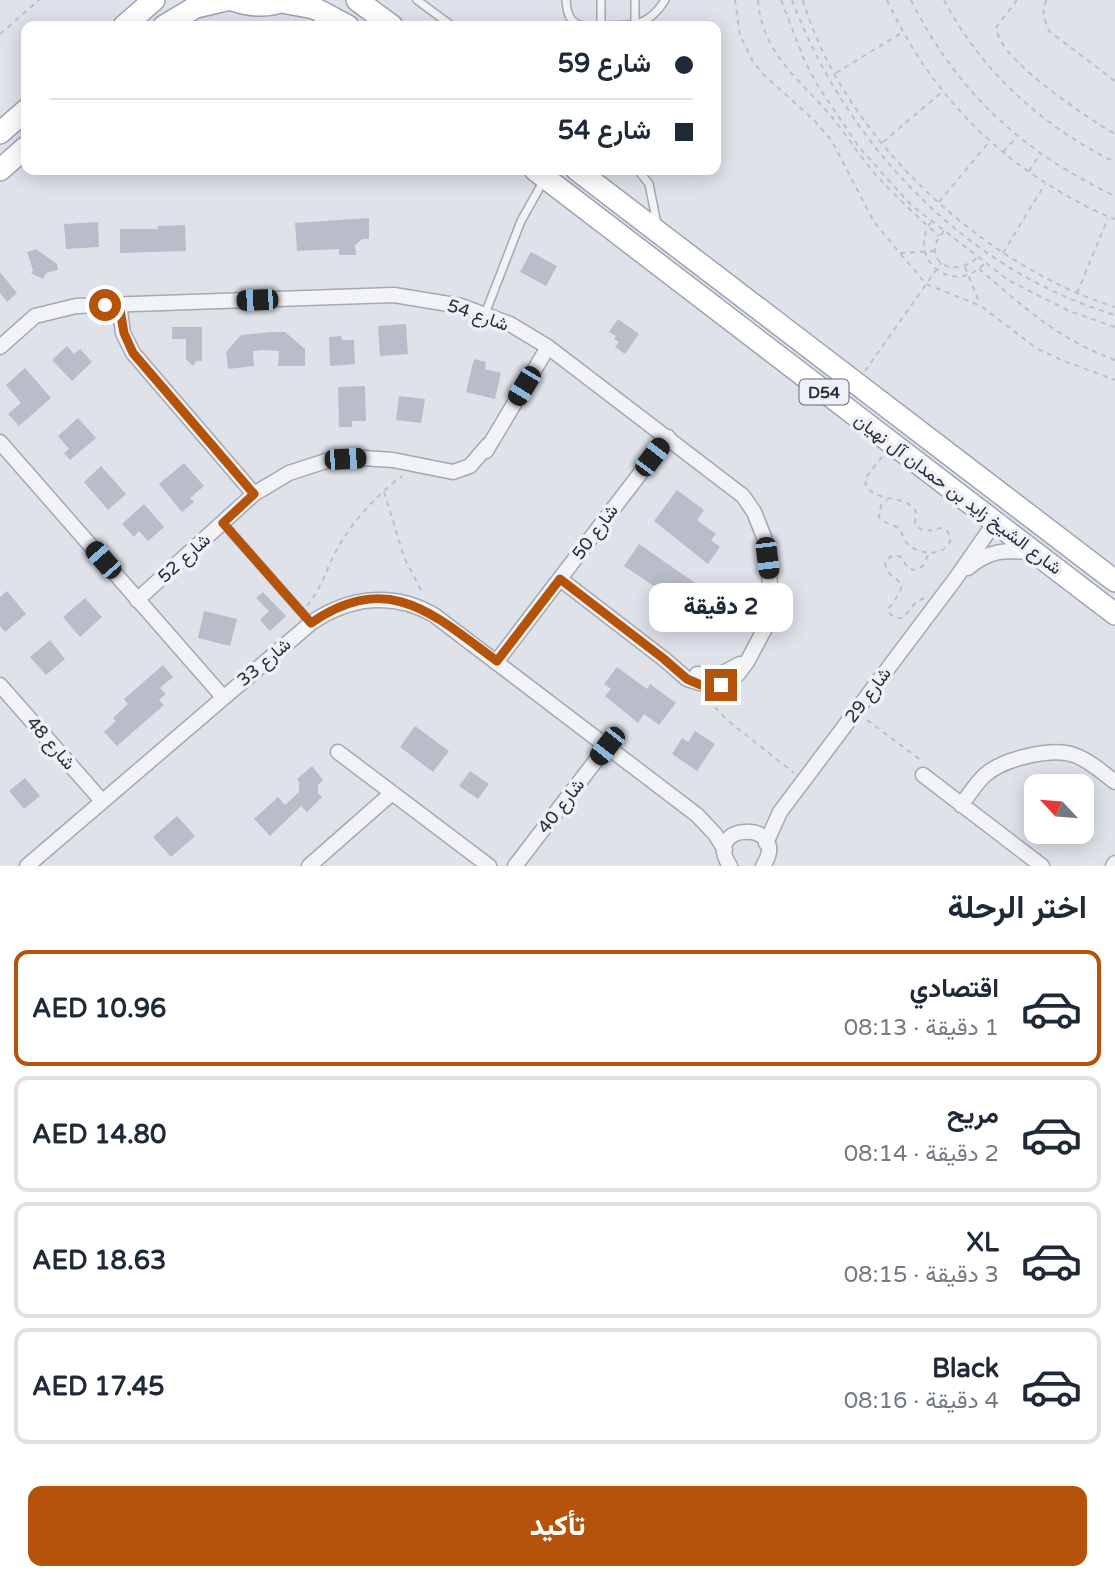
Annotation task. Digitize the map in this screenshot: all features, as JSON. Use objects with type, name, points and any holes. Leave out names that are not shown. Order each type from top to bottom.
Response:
[{"type":"main road","points":[[130,21],[154,0]]},
{"type":"main road","points":[[172,21],[196,7],[226,0]]},
{"type":"main road","points":[[233,0],[248,5],[265,6],[284,1],[313,8],[338,21]]},
{"type":"main road","points":[[357,0],[385,21]]},
{"type":"main road","points":[[376,0],[401,21]]},
{"type":"main road","points":[[0,133],[21,114]]},
{"type":"main road","points":[[0,170],[21,151]]},
{"type":"main road","name":"شارع الشيخ زايد بن حمدان آل نهيان","points":[[541,175],[1115,614]]},
{"type":"main road","name":"شارع الشيخ زايد بن حمدان آل نهيان","points":[[584,175],[1115,581]]},
{"type":"main road","points":[[995,522],[1013,515],[1041,535],[1064,542]]},
{"type":"street","name":"شارع 54","points":[[0,347],[36,316],[49,311],[76,306],[119,304],[394,295],[439,302],[485,314],[510,324],[548,347],[743,496],[762,528],[773,606],[770,620],[743,669],[727,683],[715,686],[694,682],[680,675],[664,659],[560,579]]},
{"type":"street","points":[[119,304],[124,333],[133,353],[254,494]]},
{"type":"street","name":"شارع 52","points":[[137,600],[254,494],[289,473],[326,461],[371,458],[449,472],[463,470],[474,463],[488,445],[548,347]]},
{"type":"street","name":"شارع 50","points":[[497,661],[668,437]]},
{"type":"street","points":[[0,442],[223,697]]},
{"type":"street","name":"شارع 29","points":[[763,866],[779,812],[943,596],[995,522]]},
{"type":"street","name":"شارع 29","points":[[956,578],[981,558],[995,552],[1013,550],[1036,554]]},
{"type":"street","name":"شارع 33","points":[[28,866],[311,623],[332,610],[368,600],[402,601],[423,608],[497,661],[697,815],[715,834],[727,861]]},
{"type":"street","name":"شارع 54","points":[[664,659],[693,673],[713,676],[731,670],[750,655]]},
{"type":"street","name":"شارع 48","points":[[0,685],[102,801]]},
{"type":"street","name":"شارع 40","points":[[515,866],[607,746]]},
{"type":"street","points":[[338,752],[489,866]]},
{"type":"street","points":[[961,805],[990,771],[1013,761],[1048,753],[1067,753],[1083,759],[1115,782]]},
{"type":"street","points":[[923,775],[1042,866]]},
{"type":"street","points":[[309,866],[392,793]]},
{"type":"street","name":"شارع 29","points":[[743,832],[779,812]]},
{"type":"street","name":"شارع 33","points":[[697,815],[726,829],[760,835],[767,846]]},
{"type":"street","points":[[727,861],[729,840],[743,832]]},
{"type":"street","points":[[767,846],[776,866]]},
{"type":"lane","points":[[417,0],[445,21]]},
{"type":"lane","points":[[566,0],[572,21]]},
{"type":"lane","points":[[599,21],[601,0]]},
{"type":"lane","points":[[635,0],[635,21]]},
{"type":"lane","points":[[643,21],[658,12],[665,0]]},
{"type":"lane","points":[[485,314],[540,175]]},
{"type":"lane","points":[[642,175],[649,184],[659,233]]},
{"type":"lane","points":[[223,523],[311,623]]},
{"type":"path","points":[[0,34],[39,0]]},
{"type":"path","points":[[735,0],[740,36],[753,62],[814,120],[832,141],[874,222],[926,284],[981,306],[1036,348],[1115,380]]},
{"type":"path","points":[[758,0],[759,15],[776,55],[832,118],[876,175],[939,236]]},
{"type":"path","points":[[781,0],[803,57],[837,115],[884,176],[910,204],[1008,279],[1069,311],[1115,327]]},
{"type":"path","points":[[792,0],[814,51],[848,111],[889,165],[912,190],[963,234],[1015,270],[1054,290],[1115,315]]},
{"type":"path","points":[[803,0],[821,49],[835,73],[882,142],[938,202],[1003,253],[1077,293],[1115,307]]},
{"type":"path","points":[[887,0],[942,92],[990,142],[1028,172],[1115,219]]},
{"type":"path","points":[[911,0],[927,31],[953,70],[991,114],[1017,136],[1080,180],[1115,196]]},
{"type":"path","points":[[944,0],[976,52],[1011,90],[1049,123],[1092,151],[1115,162]]},
{"type":"path","points":[[1017,0],[997,26],[999,38],[1041,83],[1080,114],[1115,134]]},
{"type":"path","points":[[1046,0],[1043,15],[1049,31],[1115,81]]},
{"type":"path","points":[[835,73],[904,32]]},
{"type":"path","points":[[882,142],[942,92]]},
{"type":"path","points":[[1002,153],[1017,136]]},
{"type":"path","points":[[938,202],[990,142]]},
{"type":"path","points":[[1028,172],[1041,153]]},
{"type":"path","points":[[1003,253],[1046,183]]},
{"type":"path","points":[[1077,293],[1108,217]]},
{"type":"path","points":[[932,221],[924,241],[925,251],[936,269],[955,277],[969,275],[985,263]]},
{"type":"path","points":[[944,231],[939,236],[935,251],[941,263],[952,269],[965,266],[978,257]]},
{"type":"path","points":[[898,253],[935,251]]},
{"type":"path","points":[[856,383],[941,263]]},
{"type":"path","points":[[965,266],[981,306]]},
{"type":"path","points":[[979,269],[1046,326],[1084,348],[1115,360]]},
{"type":"path","points":[[887,500],[879,508],[879,517],[897,527],[909,546],[929,553],[948,547],[951,538],[949,533],[941,528],[930,532],[920,529],[915,523],[916,511],[912,506],[898,499],[887,500],[869,490],[865,479],[892,444]]},
{"type":"path","points":[[301,612],[314,596],[343,539],[362,513],[395,481]]},
{"type":"path","points":[[384,490],[404,557],[423,592],[423,608]]},
{"type":"path","points":[[929,553],[923,566],[913,570],[908,569],[899,555],[888,558],[886,569],[898,578],[901,585],[900,597],[889,607],[888,612],[898,619],[903,618],[918,600],[943,596]]},
{"type":"path","points":[[694,682],[727,720],[803,780]]},
{"type":"path","points":[[855,711],[924,763],[926,769],[923,775]]},
{"type":"building","points":[[369,218],[369,239],[362,239],[355,245],[356,255],[339,255],[339,249],[297,251],[295,223]]},
{"type":"building","points":[[98,222],[99,247],[66,249],[64,224]]},
{"type":"building","points":[[185,225],[186,251],[120,253],[120,229],[158,229],[158,226]]},
{"type":"building","points":[[36,249],[57,264],[58,270],[46,273],[43,279],[31,273],[33,270],[27,252]]},
{"type":"building","points":[[531,252],[557,266],[546,286],[520,272]]},
{"type":"building","points":[[0,272],[17,293],[7,302],[0,293]]},
{"type":"building","points":[[618,319],[639,334],[625,354],[615,347],[619,342],[614,339],[616,336],[609,332]]},
{"type":"building","points":[[406,324],[408,354],[380,356],[378,326]]},
{"type":"building","points":[[172,327],[202,327],[202,361],[196,361],[193,366],[186,359],[186,339],[172,339]]},
{"type":"building","points":[[285,332],[305,349],[305,366],[278,366],[279,351],[263,350],[253,351],[254,366],[228,369],[226,352],[241,335]]},
{"type":"building","points":[[341,336],[342,340],[354,340],[355,364],[330,366],[329,337]]},
{"type":"building","points":[[67,346],[74,354],[80,349],[92,362],[72,381],[52,360]]},
{"type":"building","points":[[474,359],[486,362],[485,369],[501,373],[495,399],[466,392]]},
{"type":"building","points":[[25,368],[51,398],[19,426],[8,414],[21,403],[6,385]]},
{"type":"building","points":[[365,386],[366,421],[352,421],[352,427],[339,427],[338,387]]},
{"type":"building","points":[[399,396],[425,399],[421,423],[396,420]]},
{"type":"building","points":[[78,418],[96,438],[70,460],[64,453],[69,449],[58,436]]},
{"type":"building","points":[[184,463],[204,486],[190,498],[194,502],[182,512],[159,484]]},
{"type":"building","points":[[101,466],[126,494],[108,510],[84,482]]},
{"type":"building","points":[[677,490],[704,510],[697,520],[716,534],[711,540],[720,547],[708,564],[654,521]]},
{"type":"building","points":[[144,504],[164,527],[148,541],[139,531],[134,537],[122,524]]},
{"type":"building","points":[[639,544],[701,587],[692,598],[673,597],[669,602],[658,594],[661,591],[624,566]]},
{"type":"building","points":[[7,591],[26,614],[5,632],[0,626],[0,597]]},
{"type":"building","points":[[263,592],[286,616],[270,631],[260,620],[269,611],[256,598]]},
{"type":"building","points":[[85,598],[102,617],[80,637],[63,617]]},
{"type":"building","points":[[204,611],[237,619],[230,646],[198,638]]},
{"type":"building","points":[[50,640],[65,659],[46,675],[30,657]]},
{"type":"building","points":[[163,665],[173,677],[160,688],[166,694],[159,700],[164,705],[117,746],[104,732],[116,721],[113,718],[128,704],[124,699]]},
{"type":"building","points":[[617,667],[647,689],[650,684],[676,703],[659,725],[644,714],[638,723],[605,696],[611,689],[604,684]]},
{"type":"building","points":[[415,726],[449,751],[433,772],[400,747]]},
{"type":"building","points":[[695,731],[715,744],[697,771],[672,754],[682,738],[688,742]]},
{"type":"building","points":[[312,766],[323,780],[318,785],[318,793],[322,797],[307,812],[301,806],[270,836],[254,819],[278,797],[285,805],[299,792],[297,779]]},
{"type":"building","points":[[470,771],[489,784],[478,799],[459,786]]},
{"type":"building","points":[[25,778],[40,796],[24,809],[9,791]]},
{"type":"building","points":[[177,816],[195,836],[171,857],[153,837]]},
{"type":"route","points":[[105,305],[119,304],[126,341],[133,353],[254,494],[223,523],[311,623],[332,610],[356,602],[380,599],[402,601],[423,608],[497,661],[560,579],[664,659],[680,675],[701,685],[721,685]]}]
